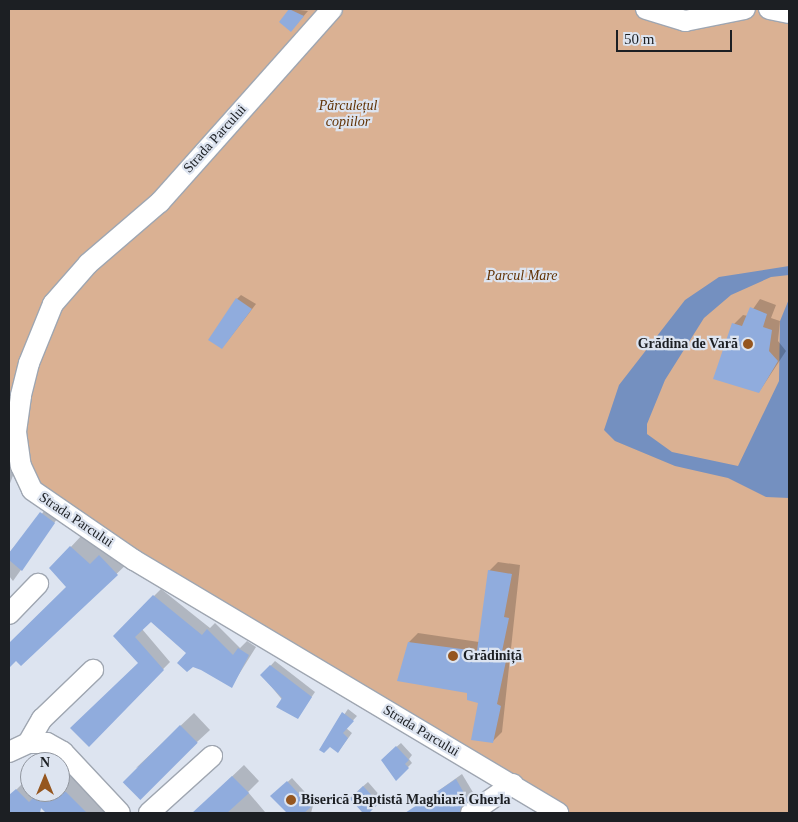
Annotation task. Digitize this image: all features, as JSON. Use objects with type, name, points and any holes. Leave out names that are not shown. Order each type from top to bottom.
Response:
[{"type":"street","name":"Strada Parcului","points":[[332,9],[160,202],[88,264],[53,304],[21,396],[16,432],[21,466],[32,490],[134,560],[513,784],[558,813]]},
{"type":"street","points":[[646,9],[685,21],[745,9]]},
{"type":"street","points":[[769,9],[789,13]]},
{"type":"street","points":[[9,614],[38,584]]},
{"type":"street","points":[[38,743],[42,720],[93,670]]},
{"type":"street","points":[[9,752],[38,743],[63,752],[120,813]]},
{"type":"street","points":[[150,813],[212,756]]},
{"type":"street","points":[[471,813],[513,784]]},
{"type":"green space","name":"Parcul Mare","points":[[10,9],[789,9],[789,813],[565,813],[158,568],[9,469]]},
{"type":"water","points":[[789,266],[789,275],[771,277],[731,295],[704,318],[665,380],[647,424],[647,434],[672,452],[738,466],[779,381],[780,321],[789,299],[789,498],[766,497],[728,478],[675,466],[615,441],[604,430],[619,385],[685,300],[719,277]]},
{"type":"building","points":[[289,9],[304,16],[291,32],[279,22]]},
{"type":"building","points":[[236,298],[252,309],[222,349],[208,340]]},
{"type":"building","name":"Grădina de Vară","points":[[750,307],[767,314],[763,327],[772,330],[769,351],[778,361],[759,393],[713,379],[732,323],[742,326]]},
{"type":"building","points":[[40,512],[55,523],[22,571],[9,560],[9,553]]},
{"type":"building","points":[[70,546],[90,564],[99,555],[118,575],[21,666],[16,661],[9,668],[9,643],[66,587],[49,568]]},
{"type":"building","name":"Grădiniță","points":[[488,570],[512,574],[504,617],[509,618],[500,661],[506,661],[497,704],[501,706],[493,743],[471,740],[478,703],[467,700],[467,693],[397,681],[408,642],[477,651]]},
{"type":"building","points":[[153,595],[202,635],[207,629],[233,655],[238,648],[249,655],[232,688],[193,667],[187,672],[177,663],[186,653],[151,622],[135,637],[164,670],[89,747],[70,728],[138,663],[113,636]]},
{"type":"building","points":[[270,665],[312,697],[298,719],[276,707],[282,698],[260,675]]},
{"type":"building","points":[[342,712],[354,721],[343,733],[348,738],[338,753],[330,747],[324,753],[319,750]]},
{"type":"building","points":[[180,725],[198,743],[140,800],[123,782]]},
{"type":"building","points":[[396,746],[409,760],[405,764],[409,768],[396,781],[381,760]]},
{"type":"building","points":[[232,776],[249,793],[227,813],[192,813]]},
{"type":"building","points":[[456,779],[468,800],[459,813],[405,813]]},
{"type":"building","points":[[287,781],[311,807],[304,813],[287,813],[270,796]]},
{"type":"building","points":[[363,786],[379,803],[369,813],[363,813],[350,799]]},
{"type":"building","points":[[16,789],[20,793],[20,802],[70,802],[70,796],[87,813],[46,813],[41,808],[40,813],[9,813],[9,795]]},
{"type":"place","name":"Grădina de Vară","points":[[748,344]]},
{"type":"place","name":"Grădiniță","points":[[453,656]]},
{"type":"place","name":"Biserică Baptistă Maghiară Gherla","points":[[291,800]]},
{"type":"park label","name":"Părculețul copiilor","points":[[348,114]]}]
